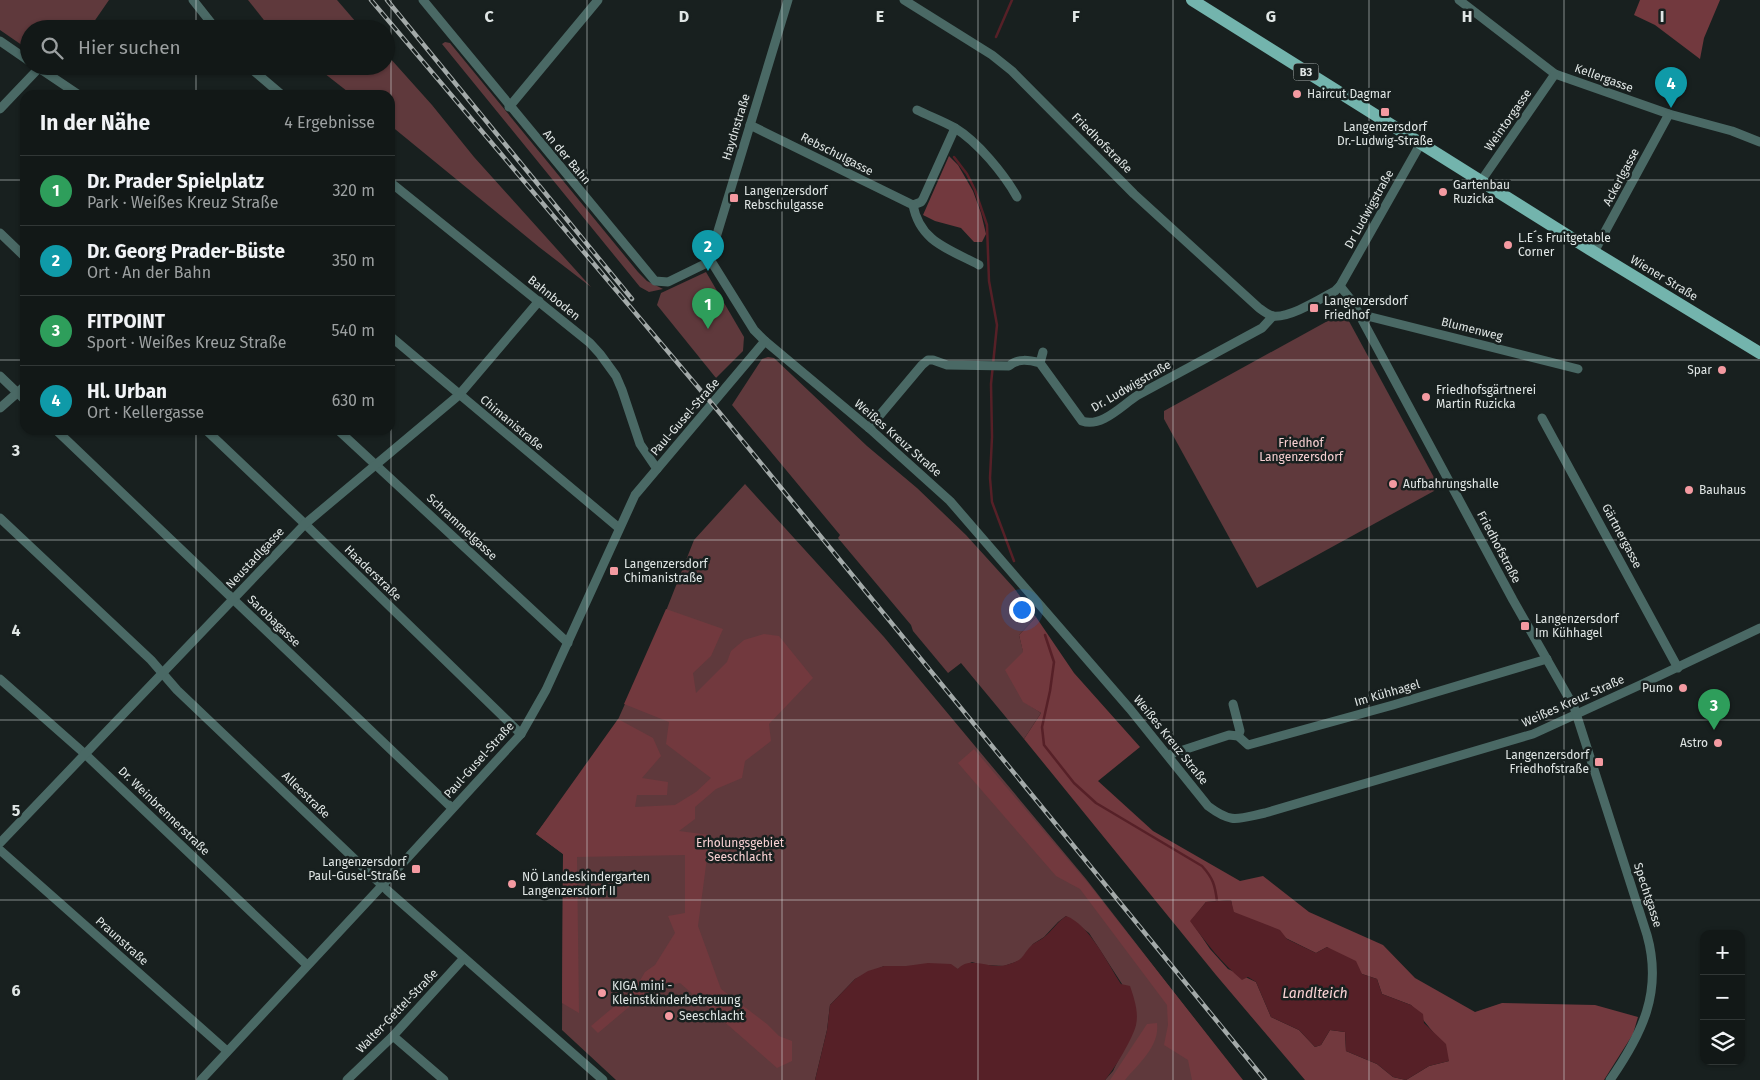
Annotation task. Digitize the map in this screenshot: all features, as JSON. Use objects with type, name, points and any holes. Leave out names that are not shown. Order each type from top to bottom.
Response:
[{"type":"main road","name":"Wiener Straße","points":[[1192,0],[1760,354]]},
{"type":"street","points":[[193,0],[209,20]]},
{"type":"street","name":"An der Bahn","points":[[422,0],[655,281],[668,282],[711,261]]},
{"type":"street","points":[[509,107],[598,0]]},
{"type":"street","name":"Haydnstraße","points":[[711,261],[711,254],[788,0]]},
{"type":"street","name":"Friedhofstraße","points":[[904,0],[992,55],[1012,70],[1162,220],[1259,308],[1273,316]]},
{"type":"street","name":"Kellergasse","points":[[1459,0],[1555,74],[1669,114],[1732,131],[1760,142]]},
{"type":"street","points":[[0,41],[20,55]]},
{"type":"street","name":"Weintorgasse","points":[[1481,180],[1555,74]]},
{"type":"street","points":[[0,109],[31,75]]},
{"type":"street","points":[[50,75],[72,90]]},
{"type":"street","points":[[259,75],[276,90]]},
{"type":"street","points":[[917,110],[955,128],[969,138],[1007,179],[1017,197]]},
{"type":"street","name":"Ackerlgasse","points":[[1594,252],[1669,114]]},
{"type":"street","name":"Rebschulgasse","points":[[750,124],[913,205]]},
{"type":"street","points":[[955,128],[923,199],[921,202],[913,205],[917,222],[925,233],[937,242],[979,264]]},
{"type":"street","name":"Dr Ludwigstraße","points":[[1340,286],[1421,143]]},
{"type":"street","name":"Bahnboden","points":[[395,186],[590,343],[608,365],[622,390],[640,444],[657,469]]},
{"type":"street","points":[[0,232],[20,252]]},
{"type":"street","name":"Weißes Kreuz Straße","points":[[711,261],[754,330],[869,428],[950,501],[1066,633],[1208,806],[1222,816],[1236,819],[1265,813],[1533,734],[1678,668],[1760,628]]},
{"type":"street","points":[[1273,316],[1291,313],[1329,294],[1340,286]]},
{"type":"street","name":"Friedhofstraße","points":[[1340,286],[1352,301],[1577,714]]},
{"type":"street","name":"Neustadlgasse","points":[[0,843],[305,524],[374,464],[459,395],[539,302]]},
{"type":"street","name":"Dr. Ludwigstraße","points":[[1040,363],[1082,420],[1094,423],[1138,396],[1255,332],[1266,325],[1273,316]]},
{"type":"street","name":"Blumenweg","points":[[1360,316],[1372,317],[1578,368]]},
{"type":"street","name":"Chimanistraße","points":[[395,340],[619,528]]},
{"type":"street","name":"Paul-Gusel-Straße","points":[[201,1080],[521,734],[535,712],[568,643],[635,495],[765,341]]},
{"type":"street","name":"Wiener Straße","points":[[1741,341],[1760,344]]},
{"type":"street","points":[[869,428],[928,360],[934,360],[947,366],[1009,366],[1014,362],[1023,360],[1032,360],[1040,363],[1044,352]]},
{"type":"street","points":[[0,376],[20,396]]},
{"type":"street","points":[[0,408],[20,390]]},
{"type":"street","name":"Gärtnergasse","points":[[1542,418],[1678,668]]},
{"type":"street","name":"Sarobagasse","points":[[61,435],[452,808]]},
{"type":"street","name":"Haaderstraße","points":[[211,435],[521,734]]},
{"type":"street","name":"Schrammelgasse","points":[[343,435],[568,643]]},
{"type":"street","name":"Alleestraße","points":[[0,518],[150,660],[177,690],[382,886],[603,1080]]},
{"type":"street","name":"Im Kühhagel","points":[[1168,756],[1229,734],[1238,736],[1248,745],[1393,705],[1546,659]]},
{"type":"street","name":"Dr. Weinbrennerstraße","points":[[0,679],[86,754],[307,965]]},
{"type":"street","points":[[1232,704],[1240,731],[1238,736]]},
{"type":"street","name":"Spechtgasse","points":[[1577,714],[1645,929],[1653,969],[1652,989],[1644,1017],[1631,1046],[1610,1080]]},
{"type":"street","name":"Praunstraße","points":[[0,850],[227,1051]]},
{"type":"street","name":"Walter-Gettel-Straße","points":[[347,1080],[393,1036],[464,958]]},
{"type":"street","points":[[393,1036],[444,1080]]},
{"type":"street","points":[[208,1071],[214,1080]]},
{"type":"green space","points":[[0,0],[109,0],[95,20],[20,20],[20,44],[0,30]]},
{"type":"green space","points":[[248,0],[337,0],[354,20],[264,20]]},
{"type":"green space","points":[[445,42],[450,43],[638,272],[647,281],[663,289],[649,292],[640,287],[442,44]]},
{"type":"green space","points":[[395,64],[432,105],[474,157],[591,287],[395,129],[395,90],[346,90],[326,75],[395,75]]},
{"type":"green space","points":[[706,272],[744,337],[743,351],[716,378],[657,305],[661,293]]},
{"type":"green space","name":"Friedhof Langenzersdorf","points":[[1344,312],[1437,483],[1434,491],[1257,588],[1164,419],[1164,411]]},
{"type":"green space","points":[[774,358],[867,446],[917,488],[966,535],[1014,588],[1036,617],[1019,635],[1023,651],[1023,701],[1041,713],[1024,739],[961,663],[948,673],[913,631],[911,625],[838,538],[840,535],[732,405],[762,359]]},
{"type":"green space","name":"Erholungsgebiet Seeschlacht","points":[[745,484],[884,637],[1086,879],[1242,1080],[1105,1080],[1113,1071],[1136,1024],[1122,984],[1089,933],[1066,916],[1044,937],[1033,944],[1022,960],[1004,966],[982,965],[972,962],[958,969],[884,966],[855,979],[830,1005],[827,1030],[815,1080],[616,1080],[562,1030],[563,854],[536,834],[612,733],[662,621],[694,540]]},
{"type":"shaded area","points":[[1640,0],[1720,0],[1704,38],[1700,59],[1655,25],[1634,15]]},
{"type":"shaded area","points":[[949,156],[958,165],[973,191],[986,234],[982,242],[974,242],[961,228],[935,221],[923,215]]},
{"type":"shaded area","points":[[666,609],[723,629],[711,656],[693,673],[696,693],[727,662],[731,651],[744,640],[764,634],[779,636],[813,678],[769,724],[771,741],[745,761],[742,778],[716,789],[695,807],[695,819],[679,831],[710,835],[698,926],[721,989],[767,1024],[779,1036],[792,1041],[792,1061],[777,1068],[680,983],[665,986],[642,996],[598,1033],[591,1026],[635,989],[645,972],[655,965],[675,933],[668,916],[685,913],[685,855],[577,857],[579,1013],[562,1003],[563,854],[536,834],[618,719],[653,738],[661,756],[642,778],[668,782],[667,795],[637,795],[635,807],[675,805],[696,792],[711,778],[666,744],[669,722],[624,704]]},
{"type":"shaded area","points":[[1036,617],[1074,673],[1140,747],[1098,781],[1153,831],[1240,881],[1263,876],[1309,912],[1383,945],[1415,978],[1475,1012],[1502,1003],[1595,1005],[1638,1017],[1633,1034],[1604,1080],[1406,1080],[1305,1080],[1216,975],[1024,739],[1041,713],[1023,702],[1005,670],[1023,652],[1019,635]],"holes":[[[1231,900],[1233,912],[1316,953],[1327,947],[1362,974],[1377,979],[1382,994],[1411,1005],[1433,1032],[1449,1061],[1429,1066],[1406,1080],[1393,1077],[1377,1064],[1346,1051],[1345,1032],[1330,1030],[1321,1045],[1315,1047],[1299,1030],[1271,1017],[1256,982],[1228,969],[1210,949],[1191,921],[1206,902]]]},
{"type":"shaded area","points":[[974,749],[1088,883],[1243,1080],[1192,1080],[1188,1060],[1164,1045],[1168,1025],[1167,1005],[1080,889],[1056,876],[958,763]]},
{"type":"shaded area","points":[[1157,1023],[1157,1031],[1152,1047],[1142,1061],[1125,1080],[1110,1080],[1147,1024]]},
{"type":"water","name":"Landlteich","points":[[1231,900],[1234,912],[1280,930],[1287,939],[1316,953],[1327,947],[1356,961],[1362,974],[1377,979],[1382,994],[1411,1005],[1423,1014],[1424,1023],[1446,1044],[1449,1061],[1429,1066],[1406,1080],[1393,1077],[1377,1064],[1346,1051],[1345,1032],[1330,1030],[1321,1045],[1315,1047],[1299,1030],[1271,1017],[1256,982],[1248,977],[1242,980],[1214,952],[1190,921],[1206,902]]},
{"type":"water","points":[[1066,916],[1074,920],[1090,936],[1121,984],[1130,986],[1136,1005],[1137,1020],[1134,1031],[1123,1054],[1105,1080],[815,1080],[827,1030],[830,1005],[855,979],[868,971],[884,966],[928,963],[951,964],[958,969],[968,963],[1000,966],[1013,963],[1020,959],[1033,944],[1043,938]]},
{"type":"waterway","points":[[996,37],[1012,0]]},
{"type":"waterway","points":[[954,157],[967,174],[975,190],[987,225],[989,281],[997,325],[991,384],[992,437],[990,478],[992,502],[1014,561]]},
{"type":"waterway","points":[[1045,635],[1054,662],[1042,727],[1044,745],[1074,783],[1096,803],[1202,866],[1213,882],[1217,901]]},
{"type":"railway","points":[[371,0],[388,20]]},
{"type":"railway","points":[[387,0],[632,299]]},
{"type":"railway","points":[[395,28],[719,412],[1265,1080]]},
{"type":"place","name":"Haircut Dagmar","points":[[1297,94]]},
{"type":"place","name":"Hl. Urban","points":[[1671,108]]},
{"type":"place","name":"Langenzersdorf Dr.-Ludwig-Straße","points":[[1385,112]]},
{"type":"place","name":"Gartenbau Ruzicka","points":[[1443,192]]},
{"type":"place","name":"Langenzersdorf Rebschulgasse","points":[[734,198]]},
{"type":"place","name":"L.E´s Fruitgetable Corner","points":[[1508,245]]},
{"type":"place","name":"Dr. Georg Prader-Büste","points":[[708,271]]},
{"type":"place","name":"Langenzersdorf Friedhof","points":[[1314,308]]},
{"type":"place","name":"Dr. Prader Spielplatz","points":[[708,329]]},
{"type":"place","name":"Spar","points":[[1722,370]]},
{"type":"place","name":"Friedhofsgärtnerei Martin Ruzicka","points":[[1426,397]]},
{"type":"place","name":"Aufbahrungshalle","points":[[1393,484]]},
{"type":"place","name":"Bauhaus","points":[[1689,490]]},
{"type":"place","name":"Langenzersdorf Chimanistraße","points":[[614,571]]},
{"type":"place","name":"Langenzersdorf Im Kühhagel","points":[[1525,626]]},
{"type":"place","name":"Pumo","points":[[1683,688]]},
{"type":"place","name":"FITPOINT","points":[[1714,730]]},
{"type":"place","name":"Astro","points":[[1718,743]]},
{"type":"place","name":"Langenzersdorf Friedhofstraße","points":[[1599,762]]},
{"type":"place","name":"Langenzersdorf Paul-Gusel-Straße","points":[[416,869]]},
{"type":"place","name":"NÖ Landeskindergarten Langenzersdorf II","points":[[512,884]]},
{"type":"place","name":"KIGA mini - Kleinstkinderbetreuung","points":[[602,993]]},
{"type":"place","name":"Seeschlacht","points":[[669,1016]]}]
